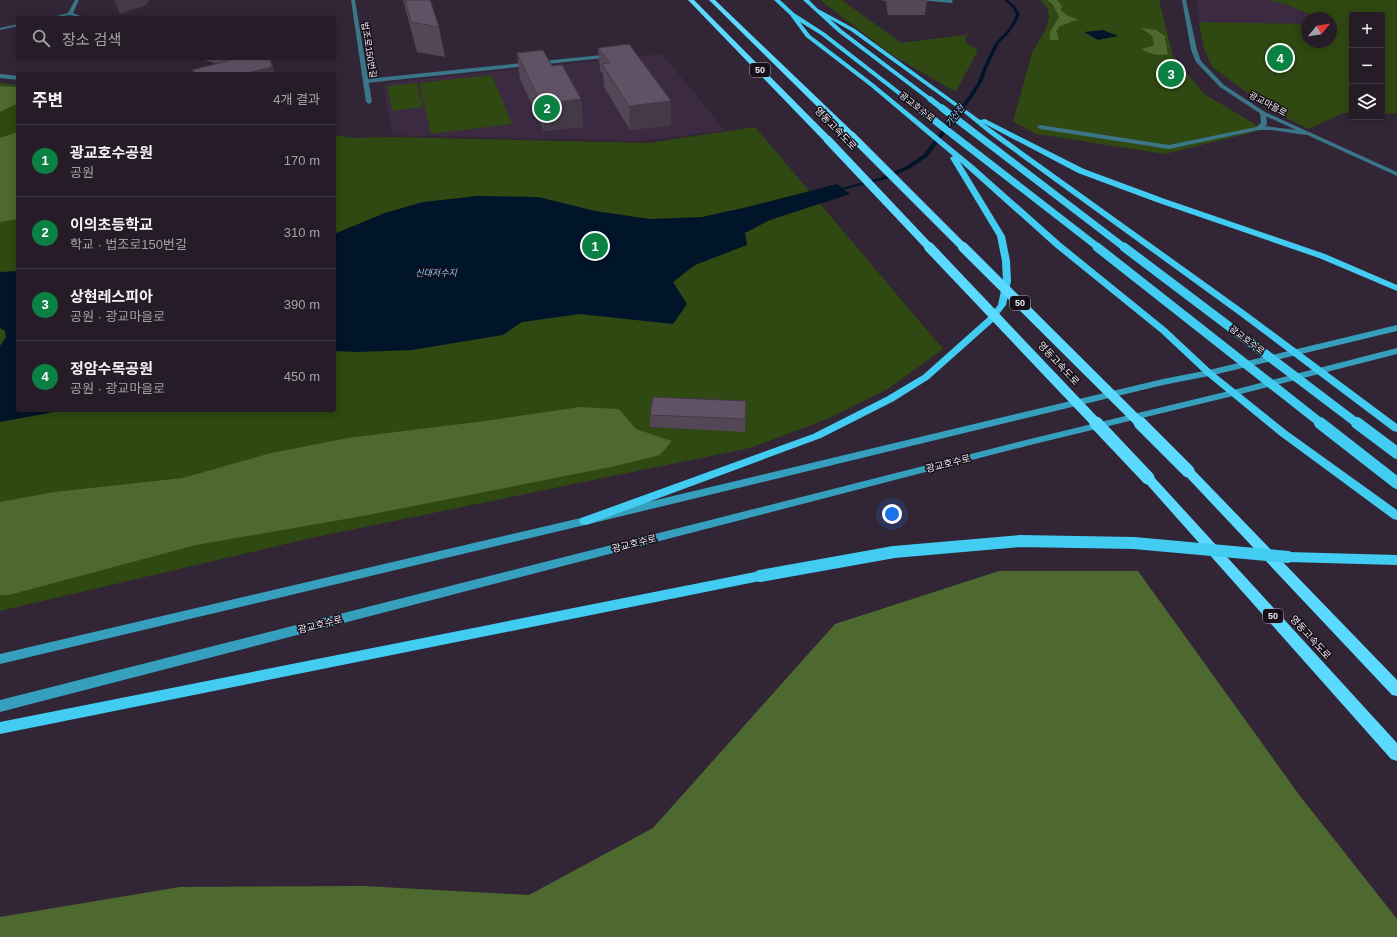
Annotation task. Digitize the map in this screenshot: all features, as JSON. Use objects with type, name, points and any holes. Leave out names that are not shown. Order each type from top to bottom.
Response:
[{"type":"highway","name":"영동고속도로","points":[[691,0],[828,140],[1148,478],[1397,754]]},
{"type":"highway","name":"영동고속도로","points":[[712,0],[852,136],[1188,471],[1397,690]]},
{"type":"highway","name":"광교호수로","points":[[777,0],[792,14],[823,34],[988,160],[1292,402],[1397,483]]},
{"type":"highway","name":"광교호수로","points":[[806,0],[840,32],[1319,395],[1397,452]]},
{"type":"highway","points":[[818,10],[853,30],[993,134],[1320,371],[1397,429]]},
{"type":"highway","points":[[792,14],[808,36],[913,119],[950,151],[966,168],[1163,330],[1233,393],[1283,433],[1397,516]]},
{"type":"highway","points":[[964,111],[1081,171],[1162,201],[1315,253],[1397,288]]},
{"type":"highway","points":[[585,521],[817,436],[890,399],[926,377],[972,337],[990,320],[1002,305],[1008,281],[1001,236],[966,168]]},
{"type":"highway","points":[[0,728],[760,576],[894,552],[1020,541],[1134,543],[1288,558],[1397,560]]},
{"type":"main road","name":"광교호수로","points":[[0,658],[585,521],[1163,382],[1209,373],[1397,328]]},
{"type":"main road","name":"광교호수로","points":[[0,706],[1014,446],[1233,393],[1397,351]]},
{"type":"street","points":[[70,14],[77,0]]},
{"type":"street","name":"법조로150번길","points":[[353,0],[369,102]]},
{"type":"street","points":[[882,0],[906,1]]},
{"type":"street","points":[[913,1],[951,2],[950,0]]},
{"type":"street","name":"광교마을로","points":[[1184,0],[1194,50],[1199,62],[1222,86],[1263,113],[1397,174]]},
{"type":"street","points":[[60,16],[70,14],[76,16]]},
{"type":"street","points":[[0,29],[16,25]]},
{"type":"street","points":[[366,81],[618,55]]},
{"type":"street","points":[[0,76],[16,78]]},
{"type":"street","points":[[1258,128],[1264,124],[1263,113]]},
{"type":"street","points":[[1040,127],[1169,147],[1258,128],[1272,128],[1305,133]]},
{"type":"shaded area","points":[[1196,0],[1273,0],[1307,12],[1301,12],[1301,24],[1199,22]]},
{"type":"shaded area","points":[[662,54],[725,130],[644,141],[393,135],[383,86],[390,82]]},
{"type":"green space","points":[[820,0],[842,0],[901,43],[972,34],[966,36],[965,42],[978,50],[956,92],[892,55]]},
{"type":"green space","points":[[1040,0],[1047,0],[1053,5],[1059,17],[1049,36],[1051,40],[1057,40],[1059,38],[1056,30],[1062,25],[1079,19],[1066,15],[1060,8],[1057,0],[1159,0],[1173,56],[1203,93],[1262,130],[1165,154],[1036,134],[1013,121],[1032,53],[1046,29],[1049,17],[1047,8]],"holes":[[[1145,32],[1167,39],[1166,45],[1169,51],[1165,54],[1145,52],[1142,49],[1154,44],[1152,36]]]},
{"type":"green space","points":[[1047,0],[1057,0],[1062,6],[1061,10],[1063,12],[1079,19],[1058,27],[1059,29],[1056,30],[1059,38],[1058,40],[1049,39],[1050,32],[1059,17],[1053,5]]},
{"type":"green space","points":[[1269,0],[1397,0],[1397,113],[1385,114],[1385,12],[1349,12],[1349,113],[1343,113],[1309,129],[1272,111],[1212,67],[1204,49],[1199,22],[1301,24],[1301,48],[1337,48],[1337,12],[1304,12],[1288,5]]},
{"type":"green space","points":[[1141,28],[1156,30],[1165,36],[1168,54],[1154,54],[1141,49],[1154,44],[1152,36]]},
{"type":"green space","points":[[492,75],[512,124],[431,134],[419,83]]},
{"type":"green space","points":[[0,83],[16,85],[16,412],[336,412],[336,135],[355,138],[390,137],[648,143],[755,127],[943,349],[888,389],[827,419],[750,448],[311,538],[0,611]]},
{"type":"green space","points":[[417,83],[423,107],[392,111],[387,86]]},
{"type":"green space","points":[[0,86],[16,87],[16,104],[0,112]]},
{"type":"green space","points":[[16,133],[16,219],[0,222],[0,138]]},
{"type":"green space","points":[[580,407],[619,409],[636,429],[672,441],[660,455],[611,467],[363,516],[196,545],[9,595],[0,595],[0,502],[54,492],[183,478],[271,453],[348,438],[485,421]]},
{"type":"green space","points":[[999,571],[1138,571],[1300,796],[1397,919],[1397,937],[0,937],[0,917],[180,887],[364,886],[529,895],[653,828],[835,624]]},
{"type":"water","points":[[1103,30],[1118,36],[1098,40],[1084,32]]},
{"type":"water","name":"신대저수지","points":[[837,184],[850,194],[770,220],[745,233],[747,245],[695,265],[673,282],[687,304],[673,324],[580,314],[522,322],[503,335],[412,350],[358,352],[336,351],[336,233],[385,213],[423,202],[477,196],[538,197],[595,211],[650,219],[702,217]]},
{"type":"water","points":[[16,271],[16,412],[54,412],[0,422],[0,346],[6,337],[5,331],[0,328],[0,272]]},
{"type":"building","points":[[405,0],[430,0],[439,27],[411,22]]},
{"type":"building","points":[[629,44],[671,101],[629,106],[602,64],[610,63],[598,48]]},
{"type":"building","points":[[543,50],[552,66],[562,65],[581,99],[541,104],[517,53]]},
{"type":"building","points":[[231,60],[270,60],[272,67],[251,72],[195,72],[192,70]]},
{"type":"building","points":[[653,397],[746,401],[745,419],[650,415]]},
{"type":"waterway","name":"가산천","points":[[844,189],[884,178],[907,168],[925,156],[970,98],[980,82],[997,43],[1015,22],[1018,14],[1013,6],[1006,0]]},
{"type":"place","name":"정암수목공원","points":[[1280,58]]},
{"type":"place","name":"상현레스피아","points":[[1171,74]]},
{"type":"place","name":"이의초등학교","points":[[547,108]]},
{"type":"place","name":"광교호수공원","points":[[595,246]]}]
